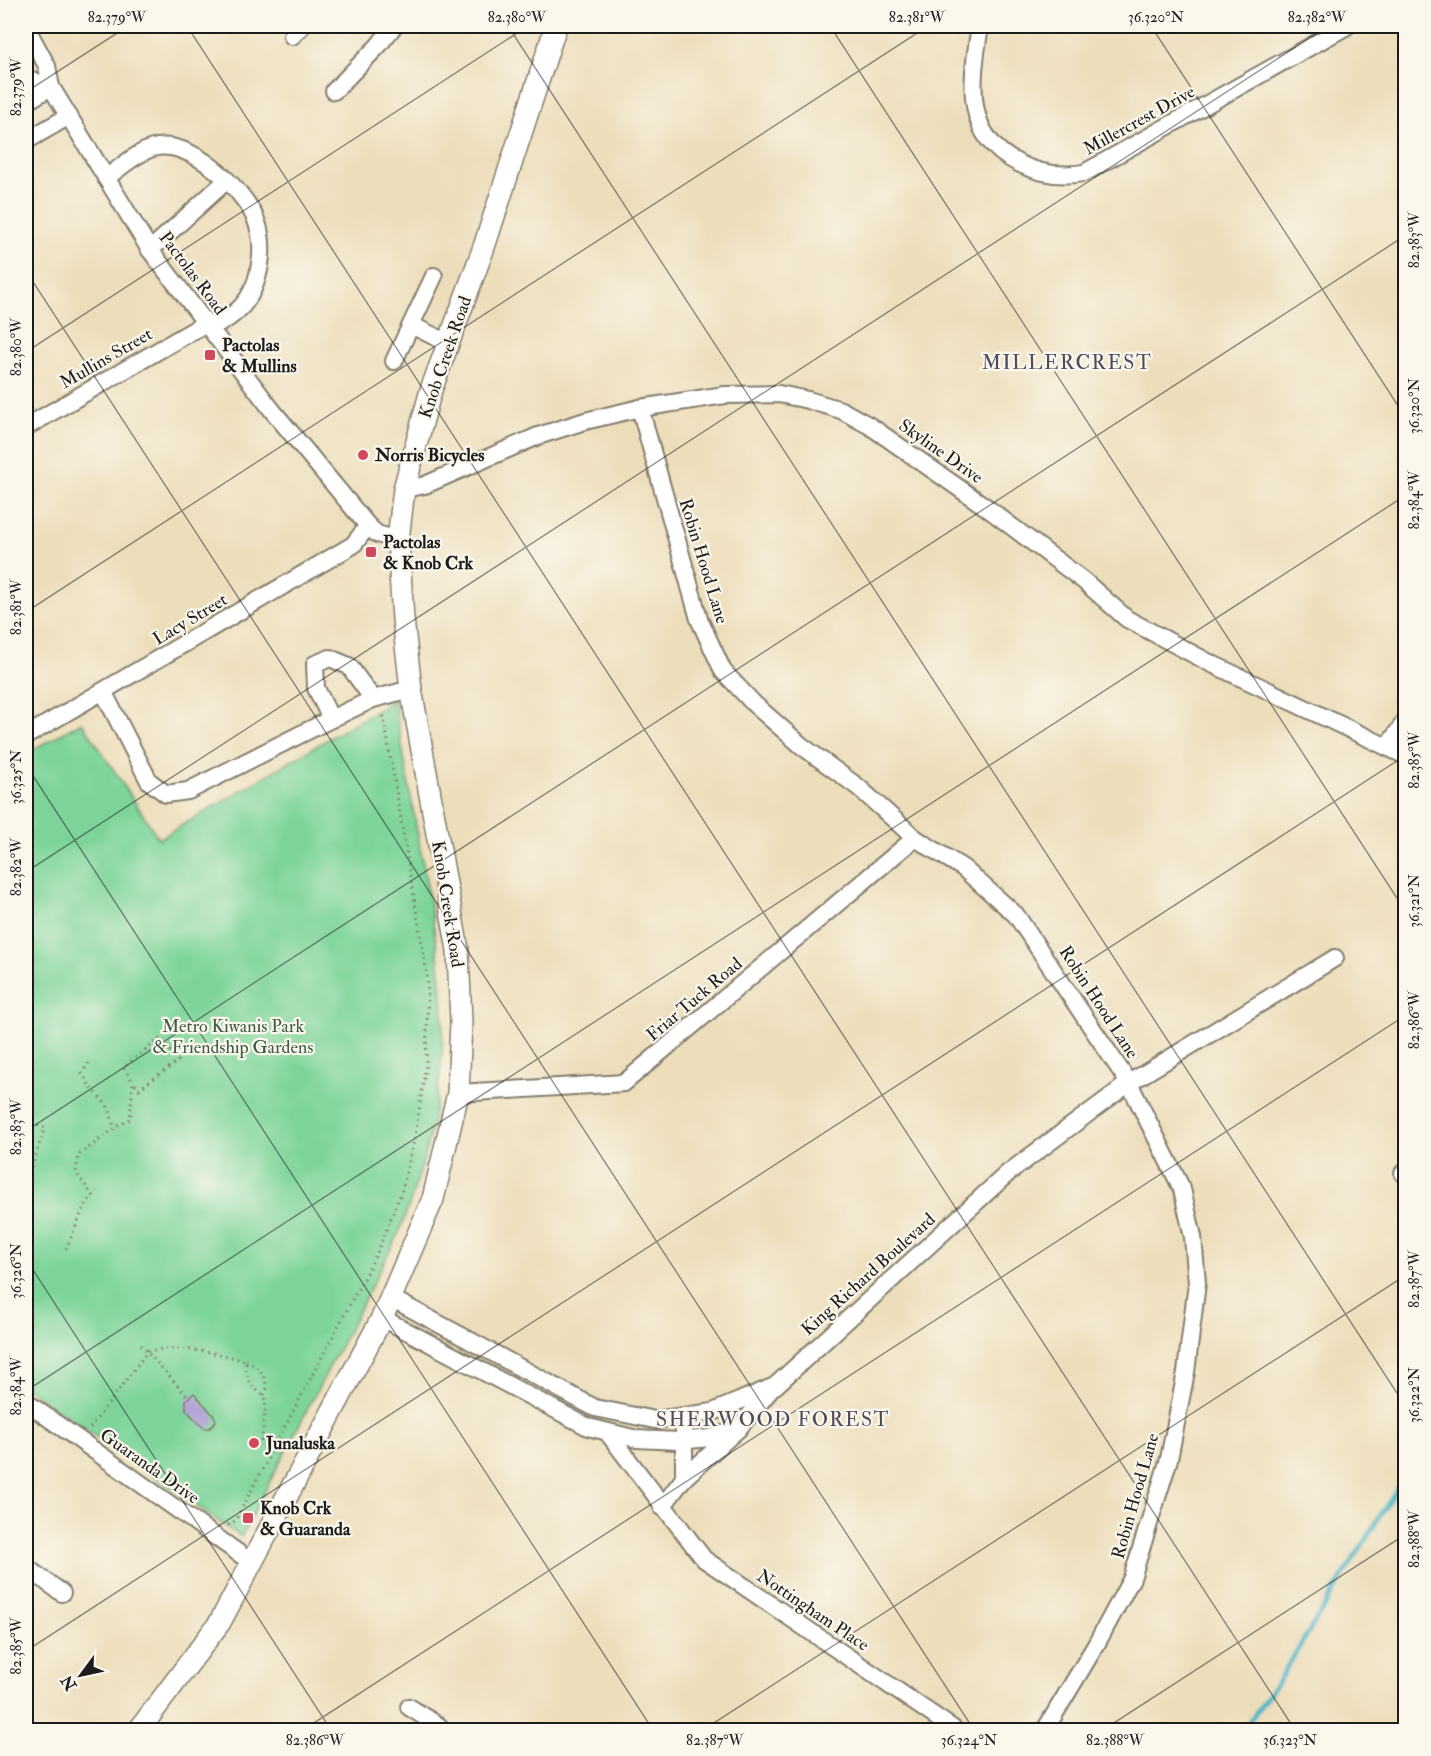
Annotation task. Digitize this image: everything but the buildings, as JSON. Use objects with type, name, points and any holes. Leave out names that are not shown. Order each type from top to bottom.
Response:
[{"type":"main road","name":"Knob Creek Road","points":[[139,1731],[220,1622],[382,1318],[433,1199],[458,1093],[460,1022],[458,950],[411,689],[403,619],[398,540],[404,489],[431,390],[484,247],[556,26]]},
{"type":"street","points":[[334,91],[378,46],[394,26]]},
{"type":"street","name":"Millercrest Drive","points":[[980,26],[973,74],[977,123],[990,143],[1008,158],[1028,168],[1067,176],[1084,173],[1347,26]]},
{"type":"street","name":"Pactolas Road","points":[[26,27],[47,66],[51,87],[150,250],[272,410],[368,526],[377,534],[398,540]]},
{"type":"street","points":[[26,78],[51,87]]},
{"type":"street","points":[[26,102],[51,87]]},
{"type":"street","points":[[26,141],[69,116]]},
{"type":"street","name":"Mullins Street","points":[[26,427],[206,323],[217,324],[226,320],[248,300],[257,278],[259,250],[257,222],[247,201],[203,160],[177,148],[163,146],[152,148],[106,178]]},
{"type":"street","points":[[150,250],[226,181]]},
{"type":"street","points":[[394,361],[434,276]]},
{"type":"street","points":[[411,325],[448,343]]},
{"type":"street","name":"Skyline Drive","points":[[404,489],[425,485],[538,436],[585,421],[639,408],[726,395],[778,394],[808,400],[841,410],[870,426],[986,507],[1084,581],[1127,619],[1208,662],[1406,756]]},
{"type":"street","name":"Robin Hood Lane","points":[[639,408],[699,620],[723,671],[754,704],[802,746],[858,787],[915,838],[963,868],[1016,915],[1130,1083],[1182,1189],[1193,1237],[1197,1283],[1186,1372],[1169,1458],[1132,1578],[1098,1643],[1045,1731]]},
{"type":"street","name":"Lacy Street","points":[[26,736],[104,693],[353,545],[368,526]]},
{"type":"street","points":[[331,719],[316,688],[315,664],[330,657],[349,666],[377,698]]},
{"type":"street","points":[[104,693],[149,781],[166,794],[188,791],[331,719],[377,698],[411,689]]},
{"type":"street","points":[[1387,747],[1406,720]]},
{"type":"street","name":"Friar Tuck Road","points":[[458,1093],[624,1083],[915,838]]},
{"type":"street","name":"King Richard Boulevard","points":[[391,1298],[595,1408],[655,1420],[713,1412],[775,1386],[1008,1173],[1130,1083],[1335,958]]},
{"type":"street","points":[[382,1318],[588,1427],[638,1439],[685,1441],[710,1438],[738,1429]]},
{"type":"street","points":[[662,1507],[684,1478],[738,1429],[775,1386]]},
{"type":"street","name":"Guaranda Drive","points":[[26,1402],[251,1562]]},
{"type":"street","points":[[588,1427],[595,1408]]},
{"type":"street","points":[[682,1418],[685,1441],[684,1478]]},
{"type":"street","name":"Nottingham Place","points":[[606,1432],[704,1559],[955,1731]]},
{"type":"street","points":[[26,1567],[62,1593]]},
{"type":"street","points":[[409,1707],[439,1726],[442,1731]]},
{"type":"path","points":[[220,1524],[225,1526],[236,1521],[377,1253],[402,1190],[415,1136],[426,1065],[428,980],[413,878],[377,698]]},
{"type":"path","points":[[93,1196],[76,1173],[78,1155],[102,1140],[114,1127],[130,1119],[134,1082],[123,1067],[162,1038],[178,1061],[139,1089],[134,1082]]},
{"type":"path","points":[[88,1063],[82,1073],[91,1088],[109,1108],[114,1127]]},
{"type":"path","points":[[26,1122],[45,1128],[30,1172],[26,1171]]},
{"type":"path","points":[[66,1249],[86,1203],[97,1191]]},
{"type":"path","points":[[141,1345],[187,1396]]},
{"type":"path","points":[[87,1432],[148,1351],[161,1348],[187,1350],[246,1361],[258,1366],[266,1380],[267,1388],[264,1395]]},
{"type":"path","points":[[246,1361],[246,1377],[254,1389],[264,1395],[266,1401],[261,1446]]},
{"type":"green space","name":"Metro Kiwanis Park & Friendship Gardens","points":[[394,700],[425,874],[443,1004],[442,1051],[436,1105],[424,1158],[398,1235],[241,1537],[26,1388],[26,754],[82,722],[159,839]]},
{"type":"waterway","points":[[1243,1730],[1279,1680],[1401,1482]]},
{"type":"place","name":"Pactolas & Mullins","points":[[210,355]]},
{"type":"place","name":"Norris Bicycles","points":[[363,455]]},
{"type":"place","name":"Pactolas & Knob Crk","points":[[371,552]]},
{"type":"place","name":"Junaluska","points":[[254,1443]]},
{"type":"place","name":"Knob Crk & Guaranda","points":[[248,1518]]},
{"type":"district","name":"MILLERCREST","points":[[1067,362]]},
{"type":"district","name":"SHERWOOD FOREST","points":[[773,1419]]}]
